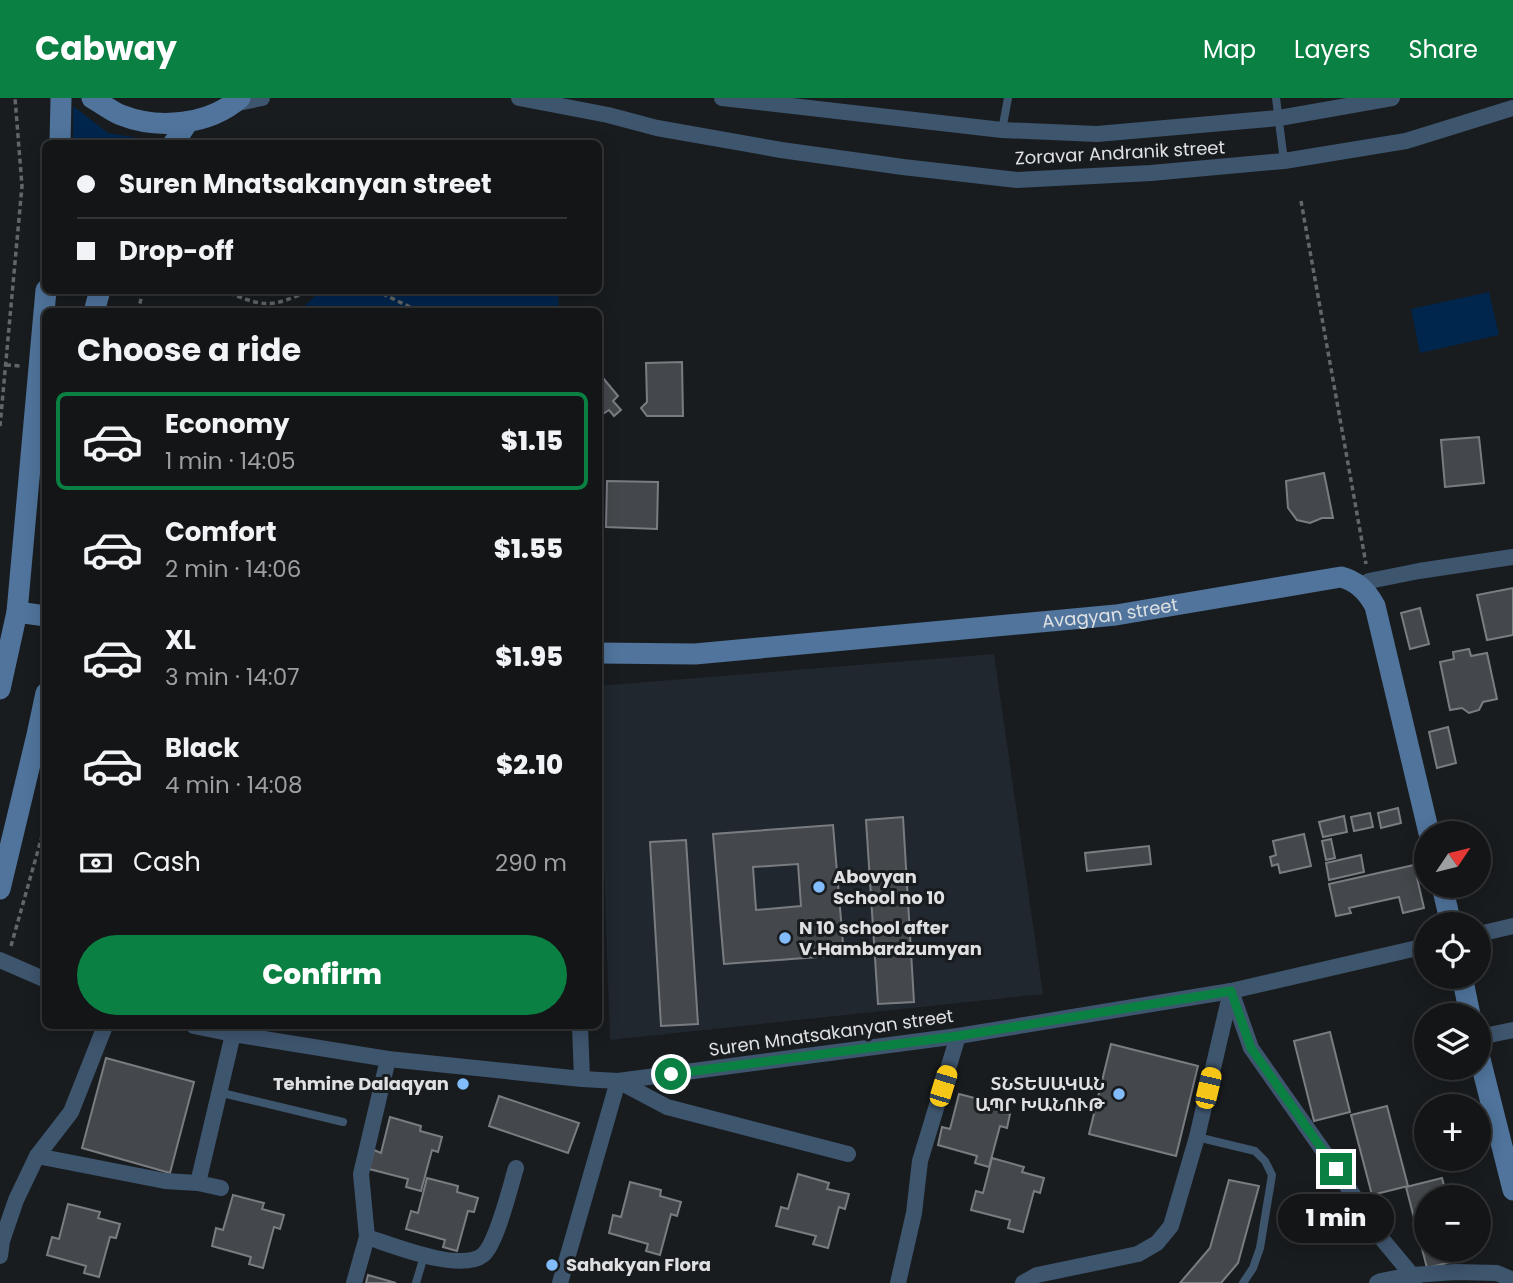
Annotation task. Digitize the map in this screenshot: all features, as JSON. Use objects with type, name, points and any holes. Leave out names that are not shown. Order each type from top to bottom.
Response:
[{"type":"street","points":[[60,140],[61,98]]},
{"type":"street","points":[[92,98],[120,115],[154,123],[188,122],[212,115],[236,101],[262,98]]},
{"type":"street","name":"Zoravar Andranik street","points":[[519,98],[608,115],[657,128],[781,150],[1017,180],[1151,173],[1284,161],[1406,141],[1513,108]]},
{"type":"street","points":[[605,98],[608,115]]},
{"type":"street","name":"Zoravar Andranik street","points":[[722,98],[1002,130],[1097,134],[1279,118],[1392,98]]},
{"type":"street","points":[[176,140],[188,122]]},
{"type":"street","points":[[0,689],[18,611],[42,336]]},
{"type":"street","points":[[1426,821],[1375,606],[1364,583],[1419,571],[1513,558]]},
{"type":"street","name":"Avagyan street","points":[[602,653],[695,654],[1116,615],[1341,577],[1364,583]]},
{"type":"street","points":[[18,611],[42,615]]},
{"type":"street","points":[[0,889],[42,712]]},
{"type":"street","points":[[1491,931],[1513,926]]},
{"type":"street","name":"Suren Mnatsakanyan street","points":[[209,1029],[388,1059],[618,1081],[958,1036],[1231,991],[1414,949]]},
{"type":"street","points":[[3,961],[42,979]]},
{"type":"street","points":[[1023,1283],[1037,1275],[1138,1254],[1157,1243],[1171,1226],[1197,1137],[1231,991]]},
{"type":"street","points":[[1231,991],[1251,1048],[1382,1239],[1413,1279]]},
{"type":"street","points":[[0,1256],[2,1241],[16,1200],[37,1156],[71,1112],[104,1029]]},
{"type":"street","points":[[580,1029],[582,1079]]},
{"type":"street","points":[[1491,1035],[1513,1030]]},
{"type":"street","points":[[198,1183],[233,1034]]},
{"type":"street","points":[[898,1283],[914,1213],[920,1161],[958,1036]]},
{"type":"street","points":[[354,1283],[367,1237],[361,1174],[388,1059]]},
{"type":"street","points":[[1485,1080],[1513,1191]]},
{"type":"street","points":[[560,1283],[618,1081],[667,1107],[848,1154]]},
{"type":"street","points":[[37,1156],[165,1181],[198,1183],[221,1188]]},
{"type":"street","points":[[367,1237],[424,1256],[467,1262],[482,1255],[491,1244],[516,1168]]},
{"type":"street","points":[[1377,1283],[1381,1280],[1413,1279],[1456,1272],[1497,1273],[1513,1280]]},
{"type":"lane","points":[[1002,130],[1008,98]]},
{"type":"lane","points":[[1276,98],[1284,161]]},
{"type":"lane","points":[[218,1092],[343,1122]]},
{"type":"lane","points":[[1197,1137],[1255,1151],[1265,1161],[1272,1175],[1260,1248],[1253,1268],[1243,1283]]},
{"type":"lane","points":[[416,1283],[424,1256]]},
{"type":"path","points":[[0,426],[22,186],[15,98]]},
{"type":"path","points":[[1301,201],[1364,583]]},
{"type":"path","points":[[232,294],[267,305],[284,302],[302,294]]},
{"type":"path","points":[[383,294],[412,308]]},
{"type":"path","points":[[3,961],[42,835]]},
{"type":"shaded area","points":[[73,106],[108,133],[151,140],[73,140]]},
{"type":"shaded area","points":[[1489,292],[1499,335],[1420,353],[1411,309]]},
{"type":"shaded area","points":[[558,294],[559,308],[302,308],[316,295]]},
{"type":"shaded area","points":[[994,654],[1043,994],[610,1040],[602,804],[602,686]]},
{"type":"building","points":[[682,362],[683,416],[647,416],[641,408],[647,402],[646,363]]},
{"type":"building","points":[[602,379],[618,396],[613,401],[621,410],[614,416],[609,410],[602,414]]},
{"type":"building","points":[[1479,437],[1484,483],[1445,487],[1441,440]]},
{"type":"building","points":[[1324,473],[1333,518],[1322,518],[1310,523],[1297,520],[1288,508],[1286,481]]},
{"type":"building","points":[[607,481],[658,482],[657,529],[606,527]]},
{"type":"building","points":[[1513,588],[1513,635],[1487,640],[1477,595]]},
{"type":"building","points":[[1420,608],[1429,644],[1410,649],[1401,613]]},
{"type":"building","points":[[1469,649],[1471,656],[1487,653],[1497,699],[1483,702],[1479,710],[1469,713],[1462,708],[1450,710],[1440,662],[1454,659],[1453,652]]},
{"type":"building","points":[[1448,727],[1456,763],[1437,768],[1429,732]]},
{"type":"building","points":[[1398,808],[1401,823],[1381,828],[1378,813]]},
{"type":"building","points":[[1370,813],[1373,827],[1354,831],[1351,817]]},
{"type":"building","points":[[1344,816],[1347,832],[1323,837],[1319,822]]},
{"type":"building","points":[[903,817],[914,1002],[878,1004],[866,820]]},
{"type":"building","name":"Abovyan School no 10","points":[[833,825],[844,955],[724,964],[713,834]],"holes":[[[798,864],[801,906],[756,910],[753,867]]]},
{"type":"building","points":[[1304,834],[1311,866],[1280,873],[1278,864],[1272,866],[1270,857],[1276,855],[1273,841]]},
{"type":"building","points":[[1331,839],[1335,858],[1326,860],[1322,841]]},
{"type":"building","points":[[686,840],[698,1024],[661,1026],[650,842]]},
{"type":"building","points":[[1149,846],[1151,864],[1087,871],[1085,853]]},
{"type":"building","points":[[1361,855],[1364,872],[1329,880],[1326,863]]},
{"type":"building","points":[[1414,865],[1414,898],[1422,898],[1424,908],[1403,913],[1399,897],[1349,908],[1351,913],[1336,916],[1329,884]]},
{"type":"building","points":[[1330,1032],[1350,1112],[1314,1121],[1294,1041]]},
{"type":"building","points":[[1111,1044],[1198,1066],[1176,1156],[1089,1134]]},
{"type":"building","points":[[106,1058],[194,1082],[170,1173],[82,1148]]},
{"type":"building","points":[[959,1094],[990,1102],[989,1108],[1010,1114],[1007,1128],[1000,1126],[989,1167],[975,1163],[977,1156],[938,1145],[942,1127],[950,1129]]},
{"type":"building","points":[[499,1096],[579,1123],[568,1153],[489,1126]]},
{"type":"building","points":[[1387,1106],[1408,1186],[1372,1195],[1351,1115]]},
{"type":"building","points":[[390,1117],[421,1126],[420,1131],[442,1137],[438,1152],[432,1150],[421,1191],[406,1187],[408,1179],[369,1169],[374,1150],[381,1153]]},
{"type":"building","points":[[992,1158],[1024,1167],[1022,1172],[1044,1178],[1040,1193],[1034,1191],[1023,1232],[1008,1228],[1010,1220],[971,1210],[976,1191],[983,1193]]},
{"type":"building","points":[[798,1174],[829,1183],[827,1189],[849,1194],[845,1209],[839,1207],[828,1248],[813,1244],[816,1236],[776,1226],[781,1207],[788,1209]]},
{"type":"building","points":[[427,1178],[458,1186],[457,1192],[478,1198],[474,1212],[468,1211],[457,1251],[443,1247],[445,1240],[406,1229],[411,1211],[418,1213]]},
{"type":"building","points":[[1442,1178],[1444,1185],[1414,1185]]},
{"type":"building","points":[[1229,1180],[1259,1186],[1238,1263],[1221,1283],[1180,1283],[1210,1248]]},
{"type":"building","points":[[630,1182],[661,1190],[660,1196],[681,1202],[677,1216],[671,1214],[660,1255],[646,1251],[648,1244],[609,1233],[613,1215],[621,1217]]},
{"type":"building","points":[[1414,1185],[1414,1218],[1406,1187]]},
{"type":"building","points":[[233,1195],[264,1203],[262,1209],[284,1215],[280,1229],[274,1227],[263,1268],[249,1264],[251,1257],[212,1246],[216,1228],[223,1230]]},
{"type":"building","points":[[68,1204],[100,1212],[98,1218],[120,1224],[116,1238],[110,1237],[99,1277],[84,1273],[86,1266],[47,1255],[52,1237],[59,1239]]},
{"type":"building","points":[[1425,1262],[1451,1262],[1427,1268]]},
{"type":"building","points":[[368,1275],[396,1283],[366,1283]]},
{"type":"place","name":"Abovyan School no 10","points":[[819,887]]},
{"type":"place","name":"N 10 school after V.Hambardzumyan","points":[[785,938]]},
{"type":"place","name":"Tehmine Dalaqyan","points":[[463,1084]]},
{"type":"place","name":"ՏՆՏԵՍԱԿԱՆ ԱՊՐ ԽԱՆՈՒԹ","points":[[1119,1094]]},
{"type":"place","name":"Sahakyan Flora","points":[[552,1265]]},
{"type":"route","points":[[671,1074],[958,1036],[1231,991],[1251,1048],[1336,1169]]}]
